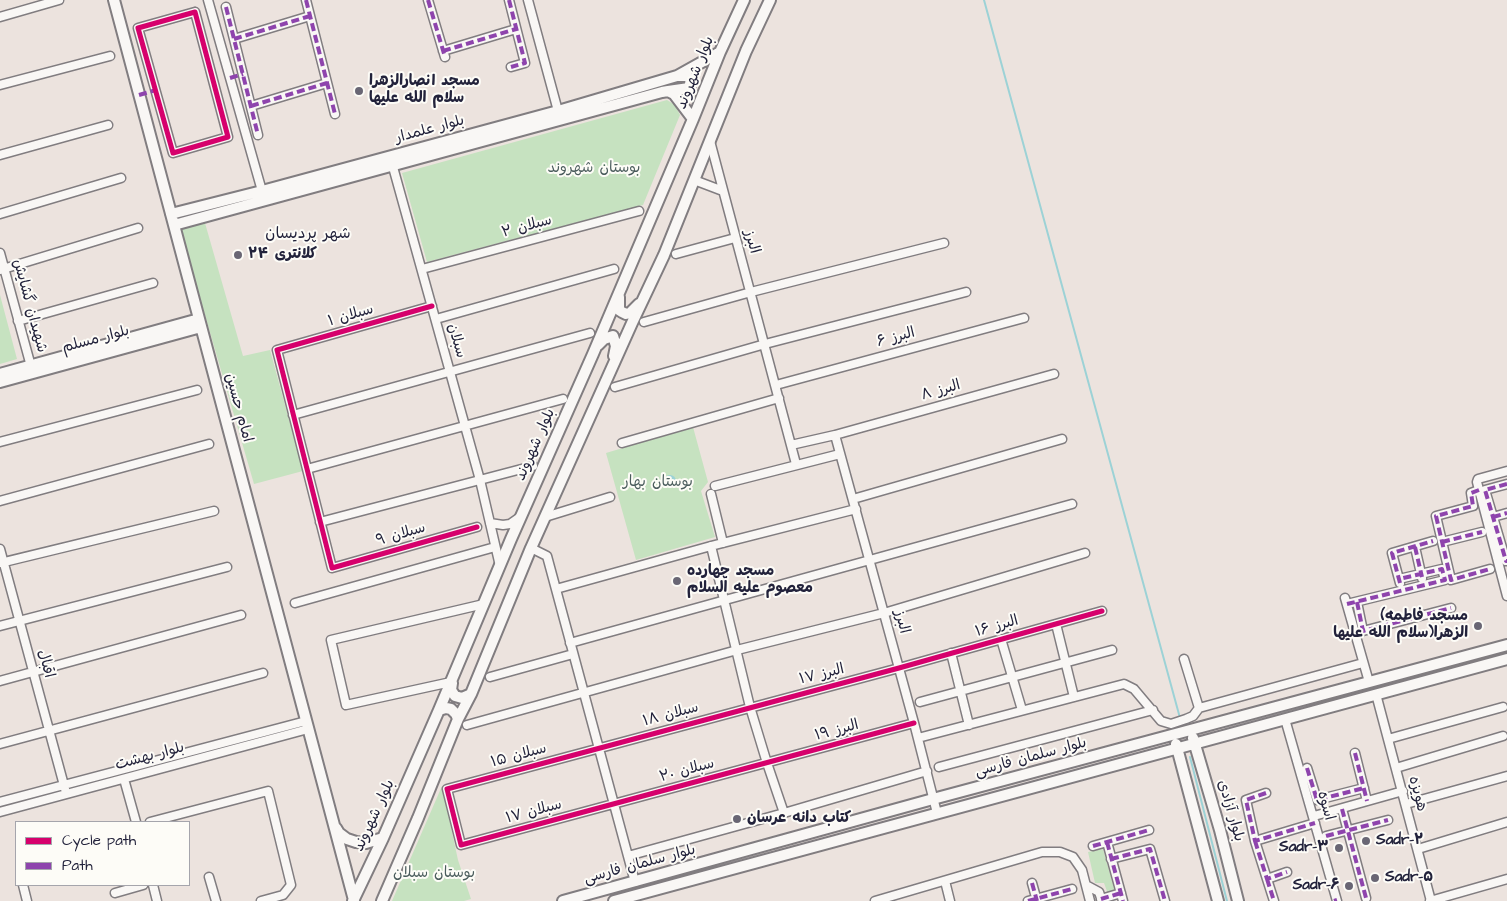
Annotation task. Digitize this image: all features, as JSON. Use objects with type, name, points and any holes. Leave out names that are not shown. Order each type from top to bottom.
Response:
[{"type":"main road","name":"امام حسین","points":[[114,0],[354,901]]},
{"type":"main road","name":"بلوار شهروند","points":[[354,901],[452,681],[694,119],[720,52],[744,0]]},
{"type":"main road","points":[[382,901],[531,548],[664,255],[746,51],[770,0]]},
{"type":"main road","name":"بلوار علمدار","points":[[171,214],[262,191],[677,76],[720,52]]},
{"type":"main road","name":"بلوار علمدار","points":[[174,225],[668,91],[689,88],[691,80],[687,76],[677,76]]},
{"type":"main road","points":[[668,91],[678,99],[694,119]]},
{"type":"main road","points":[[390,156],[393,167]]},
{"type":"main road","points":[[620,291],[619,310],[626,314],[642,300]]},
{"type":"main road","name":"بلوار مسلم","points":[[0,374],[32,369],[200,323]]},
{"type":"main road","points":[[593,354],[604,339],[613,336],[616,346],[611,369]]},
{"type":"main road","name":"بلوار مسلم","points":[[0,382],[32,369]]},
{"type":"main road","name":"بلوار سلمان فارسی","points":[[562,901],[1507,645]]},
{"type":"main road","name":"بلوار سلمان فارسی","points":[[614,901],[639,898],[937,814],[1507,659]]},
{"type":"main road","points":[[452,681],[451,690],[455,696],[462,698],[471,694]]},
{"type":"main road","points":[[439,710],[451,709],[458,719]]},
{"type":"main road","points":[[1222,722],[1226,735]]},
{"type":"main road","name":"بلوار آزادی","points":[[1190,730],[1220,830],[1238,901]]},
{"type":"main road","points":[[1173,736],[1218,901]]},
{"type":"main road","points":[[1139,745],[1144,758]]},
{"type":"main road","points":[[334,824],[339,833],[347,839],[356,842],[366,843],[383,838]]},
{"type":"street","points":[[0,17],[59,0]]},
{"type":"street","points":[[208,0],[262,191]]},
{"type":"street","points":[[306,0],[335,114]]},
{"type":"street","points":[[428,0],[444,54],[516,29]]},
{"type":"street","points":[[509,0],[525,63],[511,67]]},
{"type":"street","points":[[528,0],[558,110]]},
{"type":"street","points":[[226,7],[258,135]]},
{"type":"street","points":[[195,12],[228,136],[173,153],[156,90],[138,28],[195,12]]},
{"type":"street","points":[[234,39],[310,16]]},
{"type":"street","points":[[0,85],[110,56]]},
{"type":"street","points":[[230,78],[243,74]]},
{"type":"street","points":[[251,106],[327,83]]},
{"type":"street","points":[[139,95],[156,90]]},
{"type":"street","points":[[0,156],[108,125]]},
{"type":"street","name":"البرز","points":[[710,141],[796,464]]},
{"type":"street","name":"سبلان","points":[[393,167],[480,480],[500,566]]},
{"type":"street","points":[[0,214],[121,178]]},
{"type":"street","points":[[694,180],[723,191]]},
{"type":"street","name":"سبلان ۲","points":[[422,269],[640,211]]},
{"type":"street","points":[[2,269],[138,228]]},
{"type":"street","points":[[676,254],[735,238]]},
{"type":"street","points":[[644,322],[751,292],[944,243]]},
{"type":"street","name":"شهیدان گشایش","points":[[0,253],[2,269],[32,369]]},
{"type":"street","points":[[436,319],[614,269]]},
{"type":"street","points":[[18,321],[153,283]]},
{"type":"street","points":[[615,387],[765,344],[966,292]]},
{"type":"street","name":"سبلان ۱","points":[[293,415],[277,350],[432,306]]},
{"type":"street","name":"البرز ۶","points":[[776,385],[1024,318]]},
{"type":"street","points":[[533,466],[320,522],[293,415],[590,333]]},
{"type":"street","name":"البرز ۸","points":[[835,435],[1054,374]]},
{"type":"street","points":[[0,442],[197,390]]},
{"type":"street","points":[[622,443],[779,398]]},
{"type":"street","points":[[307,469],[563,399]]},
{"type":"street","points":[[791,446],[835,435]]},
{"type":"street","name":"البرز","points":[[835,435],[927,771],[937,814]]},
{"type":"street","points":[[853,499],[1062,439]]},
{"type":"street","points":[[0,502],[209,444]]},
{"type":"street","points":[[715,486],[840,454]]},
{"type":"street","points":[[1507,471],[1478,479],[1476,482],[1507,596]]},
{"type":"street","points":[[1507,484],[1485,490],[1507,561]]},
{"type":"street","points":[[1479,490],[1471,493],[1473,506],[1436,516],[1451,580],[1490,569]]},
{"type":"street","points":[[711,494],[723,543]]},
{"type":"street","points":[[546,517],[610,497]]},
{"type":"street","points":[[570,643],[1072,504]]},
{"type":"street","points":[[556,589],[711,546],[856,509]]},
{"type":"street","points":[[2,563],[214,511]]},
{"type":"street","points":[[1493,517],[1507,513]]},
{"type":"street","points":[[490,523],[496,525],[510,524],[521,517]]},
{"type":"street","name":"سبلان ۹","points":[[320,522],[332,568],[477,527]]},
{"type":"street","points":[[1442,542],[1482,532]]},
{"type":"street","points":[[1498,535],[1507,533]]},
{"type":"street","points":[[1402,590],[1392,553],[1433,541]]},
{"type":"street","points":[[711,546],[750,706],[766,763],[784,813]]},
{"type":"street","points":[[1415,546],[1424,585]]},
{"type":"street","points":[[295,603],[495,547]]},
{"type":"street","points":[[531,548],[547,556],[635,882]]},
{"type":"street","name":"اقبال","points":[[0,549],[2,563],[20,621],[67,794]]},
{"type":"street","points":[[467,725],[737,650],[884,613],[1085,553]]},
{"type":"street","points":[[0,626],[227,568]]},
{"type":"street","points":[[1369,682],[1346,601],[1357,602],[1445,580],[1442,569],[1399,579]]},
{"type":"street","points":[[1357,602],[1364,632],[1451,608]]},
{"type":"street","points":[[452,681],[346,705],[331,640],[484,604]]},
{"type":"street","name":"البرز ۱۶","points":[[899,668],[1102,611]]},
{"type":"street","points":[[0,681],[242,615]]},
{"type":"street","points":[[1056,624],[1074,697]]},
{"type":"street","points":[[1001,639],[1022,710]]},
{"type":"street","points":[[920,702],[1112,650]]},
{"type":"street","points":[[951,653],[970,724]]},
{"type":"street","points":[[490,677],[573,654]]},
{"type":"street","points":[[1184,659],[1199,708]]},
{"type":"street","points":[[918,738],[1124,684],[1134,689],[1161,721],[1171,724],[1193,716],[1199,708],[1363,663]]},
{"type":"street","name":"البرز ۱۷","points":[[750,706],[899,668]]},
{"type":"street","points":[[0,744],[263,673]]},
{"type":"street","name":"هویزه","points":[[1376,694],[1403,791],[1430,901]]},
{"type":"street","name":"سبلان ۱۸","points":[[598,747],[750,706]]},
{"type":"street","points":[[1388,739],[1503,706]]},
{"type":"street","points":[[939,767],[1153,710]]},
{"type":"street","name":"اسوه","points":[[1285,719],[1315,820],[1336,901]]},
{"type":"street","name":"البرز ۱۹","points":[[766,763],[914,723]]},
{"type":"street","name":"بلوار بهشت","points":[[0,812],[307,725]]},
{"type":"street","name":"بلوار بهشت","points":[[0,802],[307,725]]},
{"type":"street","points":[[1396,768],[1503,736]]},
{"type":"street","name":"سبلان ۱۵","points":[[461,845],[447,789],[598,747]]},
{"type":"street","points":[[1355,753],[1367,801]]},
{"type":"street","name":"سبلان ۲۰","points":[[614,804],[766,763]]},
{"type":"street","points":[[1307,768],[1317,800],[1364,788]]},
{"type":"street","points":[[628,856],[927,771]]},
{"type":"street","points":[[1406,804],[1507,776]]},
{"type":"street","points":[[124,778],[136,821]]},
{"type":"street","points":[[154,821],[268,791],[291,885],[283,895],[271,900],[262,901]]},
{"type":"street","points":[[1255,841],[1342,809],[1403,791]]},
{"type":"street","points":[[1266,793],[1246,800],[1255,841],[1274,901]]},
{"type":"street","name":"سبلان ۱۷","points":[[461,845],[614,804]]},
{"type":"street","points":[[1342,809],[1366,898]]},
{"type":"street","points":[[1326,836],[1388,820]]},
{"type":"street","points":[[1418,849],[1507,822]]},
{"type":"street","points":[[1093,846],[1149,830]]},
{"type":"street","points":[[1086,885],[1099,892],[1101,900],[1122,897],[1107,842]]},
{"type":"street","points":[[1111,859],[1150,849],[1165,901]]},
{"type":"street","points":[[875,901],[1042,852],[1060,852],[1073,857],[1082,870],[1090,901]]},
{"type":"street","points":[[1267,879],[1287,872]]},
{"type":"street","points":[[209,877],[216,901]]},
{"type":"street","points":[[1430,901],[1507,879]]},
{"type":"street","points":[[945,882],[950,901]]},
{"type":"street","points":[[1032,884],[1033,900],[1072,889]]},
{"type":"street","points":[[23,886],[27,901]]},
{"type":"street","points":[[115,893],[140,886]]},
{"type":"street","points":[[153,886],[157,901]]},
{"type":"green space","name":"بوستان شهروند","points":[[667,100],[675,105],[680,115],[643,205],[427,262],[402,173]]},
{"type":"green space","points":[[205,223],[243,356],[270,350],[303,471],[254,484],[180,229]]},
{"type":"green space","points":[[0,295],[17,359],[0,364]]},
{"type":"green space","name":"بوستان بهار","points":[[693,427],[708,482],[701,491],[715,537],[636,560],[606,453]]},
{"type":"green space","name":"بوستان سبلان","points":[[442,786],[458,860],[471,899],[464,901],[392,901]]},
{"type":"green space","points":[[1103,849],[1115,892],[1108,894],[1104,883],[1095,883],[1088,852]]},
{"type":"water","points":[[668,475],[672,475],[676,481],[672,487],[668,487],[664,483],[664,479]]},
{"type":"waterway","points":[[984,0],[1180,718]]},
{"type":"waterway","points":[[1190,757],[1227,901]]},
{"type":"marked path","points":[[306,0],[335,114]]},
{"type":"marked path","points":[[428,0],[445,57]]},
{"type":"marked path","points":[[509,0],[525,63],[511,67]]},
{"type":"marked path","points":[[226,7],[258,135]]},
{"type":"marked path","points":[[234,39],[310,16]]},
{"type":"marked path","points":[[443,51],[516,29]]},
{"type":"marked path","points":[[230,78],[243,74]]},
{"type":"marked path","points":[[251,106],[327,83]]},
{"type":"marked path","points":[[139,95],[156,90]]},
{"type":"marked path","points":[[1507,484],[1485,490],[1507,561]]},
{"type":"marked path","points":[[1479,490],[1471,493],[1473,506],[1436,516],[1451,580],[1490,569]]},
{"type":"marked path","points":[[1493,517],[1507,513]]},
{"type":"marked path","points":[[1442,542],[1482,532]]},
{"type":"marked path","points":[[1400,583],[1392,553],[1433,541]]},
{"type":"marked path","points":[[1415,547],[1422,577]]},
{"type":"marked path","points":[[1347,604],[1445,580],[1442,569],[1399,579]]},
{"type":"marked path","points":[[1357,602],[1363,631],[1451,608]]},
{"type":"marked path","points":[[1355,753],[1367,801]]},
{"type":"marked path","points":[[1307,768],[1317,800],[1364,788]]},
{"type":"marked path","points":[[1266,793],[1246,800],[1255,841],[1315,823]]},
{"type":"marked path","points":[[1342,809],[1366,898]]},
{"type":"marked path","points":[[1326,836],[1388,820]]},
{"type":"marked path","points":[[1093,846],[1149,830]]},
{"type":"marked path","points":[[1255,841],[1267,879],[1287,872]]},
{"type":"marked path","points":[[1107,842],[1123,901]]},
{"type":"marked path","points":[[1111,859],[1150,849],[1165,901]]},
{"type":"marked path","points":[[1267,879],[1274,901]]},
{"type":"marked path","points":[[1032,883],[1037,901]]},
{"type":"marked path","points":[[1028,901],[1072,889]]},
{"type":"marked path","points":[[1101,899],[1121,893]]},
{"type":"cycle path","points":[[195,12],[228,137],[173,153],[138,28],[195,12]]},
{"type":"cycle path","points":[[432,306],[277,350],[332,568],[477,527]]},
{"type":"cycle path","points":[[914,723],[461,845],[447,789],[899,668],[1102,611]]},
{"type":"place","name":"مسجد انصارالزهرا سلام الله علیها","points":[[359,91]]},
{"type":"place","name":"کلانتری ۲۴","points":[[238,255]]},
{"type":"place","name":"مسجد چهارده معصوم علیه السلام","points":[[677,581]]},
{"type":"place","name":"(مسجد فاطمه الزهرا(سلام الله علیها","points":[[1478,626]]},
{"type":"place","name":"کتاب دانه عرسان","points":[[737,819]]},
{"type":"place","name":"Sadr-۲","points":[[1366,841]]},
{"type":"place","name":"Sadr-۳","points":[[1339,848]]},
{"type":"place","name":"Sadr-۵","points":[[1375,878]]},
{"type":"place","name":"Sadr-۶","points":[[1349,886]]},
{"type":"district","name":"شهر پردیسان","points":[[308,235]]}]
